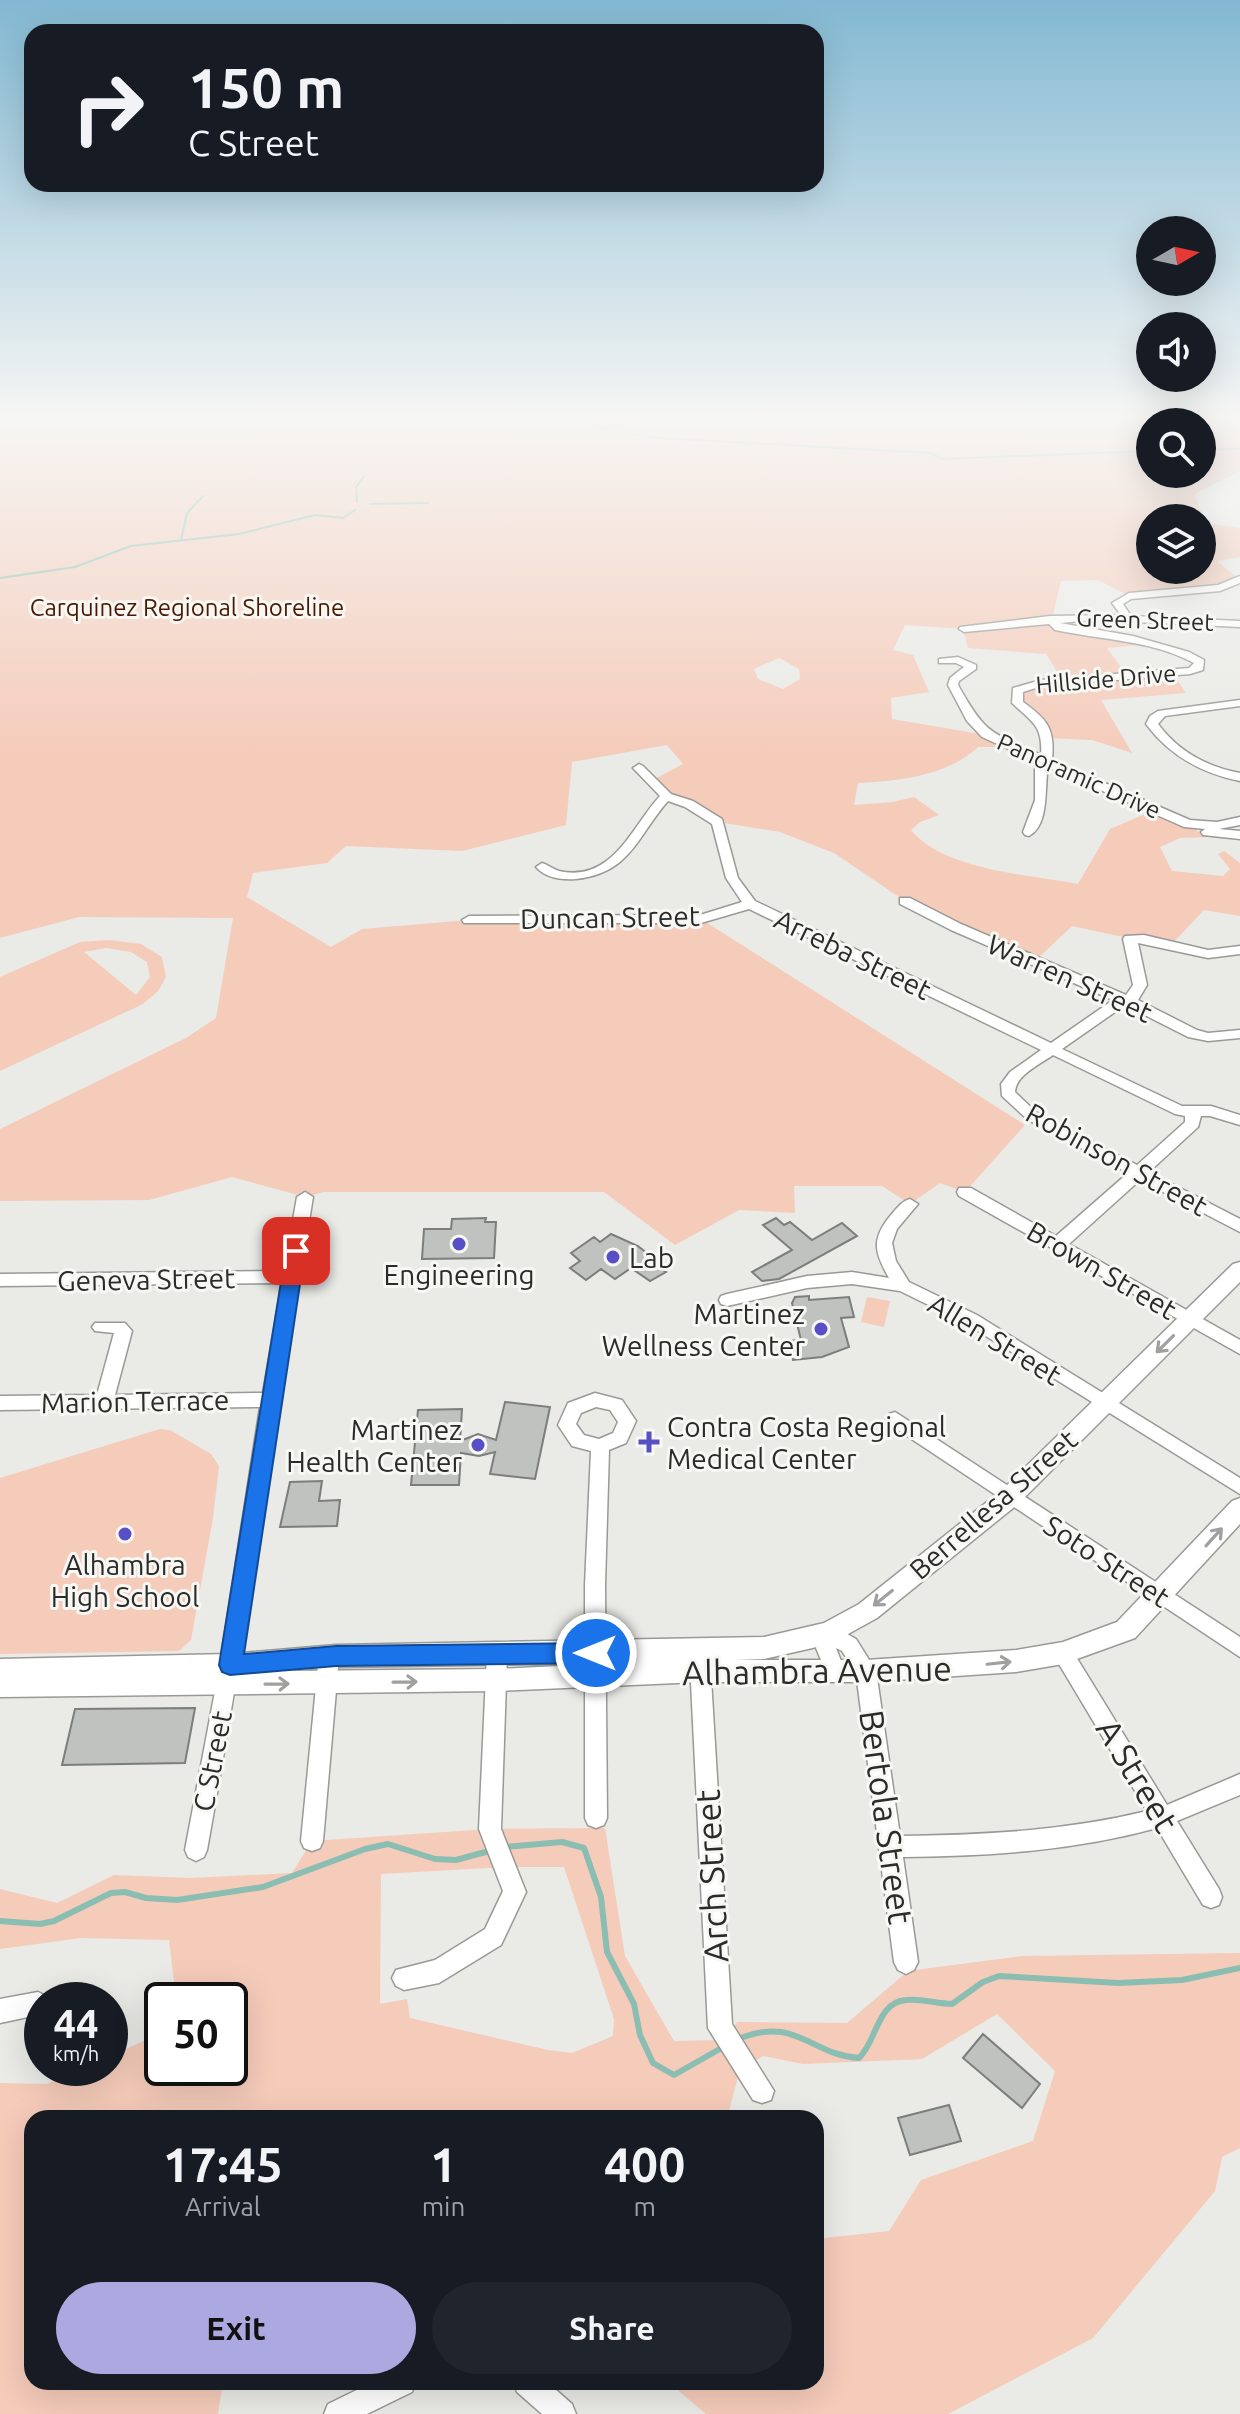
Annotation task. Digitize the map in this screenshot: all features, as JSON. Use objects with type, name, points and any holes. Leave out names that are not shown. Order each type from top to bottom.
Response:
[{"type":"main road","name":"Berrellesa Street","points":[[700,1660],[830,1633],[868,1611],[1010,1497],[1240,1269]]},
{"type":"main road","name":"Alhambra Avenue","points":[[0,1670],[228,1675],[327,1683],[496,1680],[596,1665],[700,1660],[835,1671],[974,1666],[1063,1653],[1126,1630],[1240,1508]]},
{"type":"main road","name":"Alhambra Avenue","points":[[0,1686],[228,1675],[329,1656],[497,1653],[596,1665]]},
{"type":"street","points":[[1127,617],[1117,603],[1129,596],[1220,588],[1240,579]]},
{"type":"street","name":"Green Street","points":[[964,629],[1050,619],[1127,617],[1240,624]]},
{"type":"street","name":"Hillside Drive","points":[[1044,760],[1048,738],[1044,727],[1018,703],[1017,690],[1041,683],[1190,671],[1199,668],[1200,662],[1185,654],[1129,638],[1059,628],[1050,619]]},
{"type":"street","name":"Panoramic Drive","points":[[943,661],[958,660],[972,667],[954,680],[953,685],[973,721],[986,735],[1188,824],[1217,826],[1240,821]]},
{"type":"street","points":[[1240,703],[1162,713],[1154,718],[1152,724],[1166,741],[1189,758],[1212,770],[1240,777]]},
{"type":"street","points":[[1029,832],[1041,800],[1044,760]]},
{"type":"street","points":[[542,867],[548,873],[563,876],[580,874],[609,864],[623,855],[667,797],[639,768]]},
{"type":"street","name":"Arreba Street","points":[[667,797],[689,804],[718,822],[732,878],[750,904],[1180,1111],[1211,1111],[1240,1120]]},
{"type":"street","points":[[1188,824],[1200,831],[1240,835]]},
{"type":"street","name":"Warren Street","points":[[905,901],[956,927],[1126,1000],[1193,1034],[1208,1037],[1240,1034]]},
{"type":"street","name":"Duncan Street","points":[[469,920],[701,919],[750,904]]},
{"type":"street","points":[[1126,1000],[1134,997],[1140,985],[1130,939],[1198,955],[1220,956],[1238,950]]},
{"type":"street","name":"Robinson Street","points":[[1126,1000],[1015,1075],[1008,1084],[1007,1093],[1033,1117],[1240,1226]]},
{"type":"street","points":[[1058,1244],[1193,1124],[1193,1112]]},
{"type":"street","name":"Brown Street","points":[[965,1192],[1240,1348]]},
{"type":"street","name":"C Street","points":[[196,1850],[228,1675],[305,1197]]},
{"type":"street","points":[[903,1286],[886,1260],[884,1238],[885,1231],[910,1204]]},
{"type":"street","name":"Geneva Street","points":[[0,1280],[81,1283],[144,1278],[291,1277]]},
{"type":"street","name":"Allen Street","points":[[727,1300],[807,1282],[852,1278],[903,1286],[971,1319],[1240,1487]]},
{"type":"street","points":[[101,1327],[119,1327],[123,1331],[104,1402]]},
{"type":"street","name":"Marion Terrace","points":[[0,1403],[271,1400]]},
{"type":"street","name":"Soto Street","points":[[895,1419],[1240,1648]]},
{"type":"street","points":[[596,1818],[600,1446]]},
{"type":"street","points":[[830,1633],[826,1648],[835,1671]]},
{"type":"street","name":"Bertola Street","points":[[830,1633],[849,1645],[866,1671],[906,1962]]},
{"type":"street","points":[[404,1978],[439,1971],[493,1937],[515,1892],[490,1829],[497,1653]]},
{"type":"street","name":"A Street","points":[[1063,1653],[1211,1897]]},
{"type":"street","points":[[312,1841],[329,1656]]},
{"type":"street","name":"Arch Street","points":[[700,1660],[720,2028],[762,2091]]},
{"type":"street","points":[[892,1847],[1044,1842],[1090,1836],[1164,1818],[1240,1784]]},
{"type":"street","points":[[0,2011],[24,2007]]},
{"type":"street","points":[[338,2414],[386,2390]]},
{"type":"street","points":[[536,2390],[562,2414]]},
{"type":"green space","name":"Carquinez Regional Shoreline","points":[[0,533],[1136,533],[1136,584],[1216,584],[1216,533],[1240,533],[1240,557],[1217,561],[1239,579],[1220,588],[1129,596],[1098,580],[1061,581],[1051,623],[1149,644],[1107,648],[1128,677],[1173,673],[1186,693],[1101,700],[1132,753],[1092,740],[1048,738],[1025,709],[1017,690],[1063,681],[1046,654],[968,648],[963,629],[905,625],[893,650],[913,655],[929,692],[891,698],[892,719],[986,735],[1019,747],[978,747],[966,757],[937,771],[890,781],[858,783],[854,805],[914,797],[939,815],[920,822],[911,830],[944,854],[988,869],[1078,884],[1110,829],[1155,810],[1188,824],[1205,837],[1180,838],[1160,847],[1172,871],[1223,876],[1230,869],[1218,854],[1224,851],[1240,863],[1240,916],[1204,910],[1169,947],[1072,926],[1036,960],[905,901],[834,853],[780,832],[718,822],[667,797],[653,780],[683,764],[667,745],[572,762],[566,825],[462,851],[346,846],[327,863],[253,873],[247,897],[331,947],[362,929],[469,920],[701,919],[1025,1125],[965,1192],[940,1183],[910,1204],[882,1186],[794,1186],[795,1213],[739,1210],[675,1245],[604,1192],[324,1192],[305,1197],[232,1177],[149,1200],[0,1201],[0,1129],[186,1038],[216,1018],[233,918],[79,917],[0,938]],"holes":[[[779,658],[799,669],[800,679],[783,689],[758,679],[754,669]]]},
{"type":"green space","points":[[109,940],[141,944],[162,957],[166,977],[158,991],[143,1004],[0,1071],[0,977],[80,942]],"holes":[[[106,948],[131,952],[147,962],[150,977],[136,995],[84,952]]]},
{"type":"green space","points":[[867,1297],[890,1301],[884,1327],[861,1322]]},
{"type":"green space","name":"Alhambra High School","points":[[160,1429],[170,1430],[211,1454],[219,1466],[191,1640],[179,1651],[0,1654],[0,1478]]},
{"type":"green space","points":[[605,1828],[625,1956],[674,2041],[720,2040],[740,2070],[729,2110],[24,2110],[24,2390],[222,2390],[218,2414],[0,2414],[0,2083],[24,2084],[24,2086],[128,2086],[128,2048],[144,2041],[144,2086],[248,2086],[248,1982],[174,1982],[169,1940],[81,1938],[0,1949],[0,1889],[57,1903],[114,1875],[191,1878],[292,1873],[312,1841],[489,1829]],"holes":[[[564,1867],[614,2019],[613,2036],[572,2053],[548,2050],[410,2018],[407,1999],[380,2004],[381,1874]]]},
{"type":"green space","points":[[1240,1953],[1240,2148],[1222,2157],[1215,2191],[1093,2338],[948,2414],[706,2414],[678,2390],[824,2390],[824,2238],[889,2231],[921,2180],[1033,2141],[1055,2071],[997,2014],[922,2059],[803,2064],[763,2056],[751,2064],[731,2032],[737,2022],[847,2023],[908,1971],[1021,1956]]},
{"type":"building","name":"Engineering","points":[[486,1218],[485,1222],[496,1222],[494,1258],[422,1259],[424,1229],[451,1229],[452,1219]]},
{"type":"building","points":[[776,1218],[784,1225],[790,1222],[812,1240],[842,1223],[857,1236],[779,1279],[762,1281],[752,1272],[792,1250],[763,1225]]},
{"type":"building","name":"Lab","points":[[611,1234],[638,1246],[662,1265],[659,1267],[666,1272],[650,1281],[631,1268],[615,1279],[601,1269],[586,1280],[570,1268],[580,1261],[571,1253],[594,1237],[600,1242]]},
{"type":"building","name":"Martinez Wellness Center","points":[[809,1296],[809,1300],[849,1297],[854,1317],[841,1318],[849,1347],[822,1357],[793,1360],[789,1341],[801,1340],[792,1303],[795,1297]]},
{"type":"building","name":"Martinez Health Center","points":[[505,1402],[550,1407],[535,1479],[490,1474],[495,1452],[479,1456],[461,1453],[459,1485],[411,1485],[418,1410],[462,1409],[460,1441],[478,1434],[496,1440]]},
{"type":"building","points":[[322,1481],[319,1501],[340,1500],[337,1526],[280,1527],[290,1482]]},
{"type":"building","points":[[195,1708],[185,1763],[62,1765],[75,1709]]},
{"type":"building","points":[[983,2034],[1040,2084],[1022,2108],[963,2058]]},
{"type":"building","points":[[949,2105],[961,2141],[910,2155],[898,2118]]},
{"type":"waterway","points":[[181,540],[183,533]]},
{"type":"waterway","points":[[0,578],[75,567],[131,546],[244,533]]},
{"type":"waterway","points":[[506,1847],[562,1842],[584,1848],[601,1897],[607,1952],[634,2004],[640,2035],[653,2063],[674,2075],[725,2046]]},
{"type":"waterway","points":[[0,1921],[40,1924],[54,1921],[111,1893],[125,1892],[146,1898],[177,1900],[263,1887],[365,1849],[388,1844],[435,1859],[456,1860],[489,1851]]},
{"type":"waterway","points":[[736,2040],[757,2033],[788,2033],[842,2055],[859,2058],[883,2015],[896,2002],[912,2000],[952,2004],[983,1982],[999,1976],[1118,1983],[1182,1980],[1240,1968]]},
{"type":"place","name":"Engineering","points":[[459,1244]]},
{"type":"place","name":"Lab","points":[[613,1257]]},
{"type":"place","name":"Martinez Wellness Center","points":[[821,1329]]},
{"type":"place","name":"Contra Costa Regional Medical Center","points":[[649,1442]]},
{"type":"place","name":"Martinez Health Center","points":[[478,1445]]},
{"type":"place","name":"Alhambra High School","points":[[125,1534]]},
{"type":"route","points":[[296,1251],[230,1665],[336,1656],[596,1653]]}]
